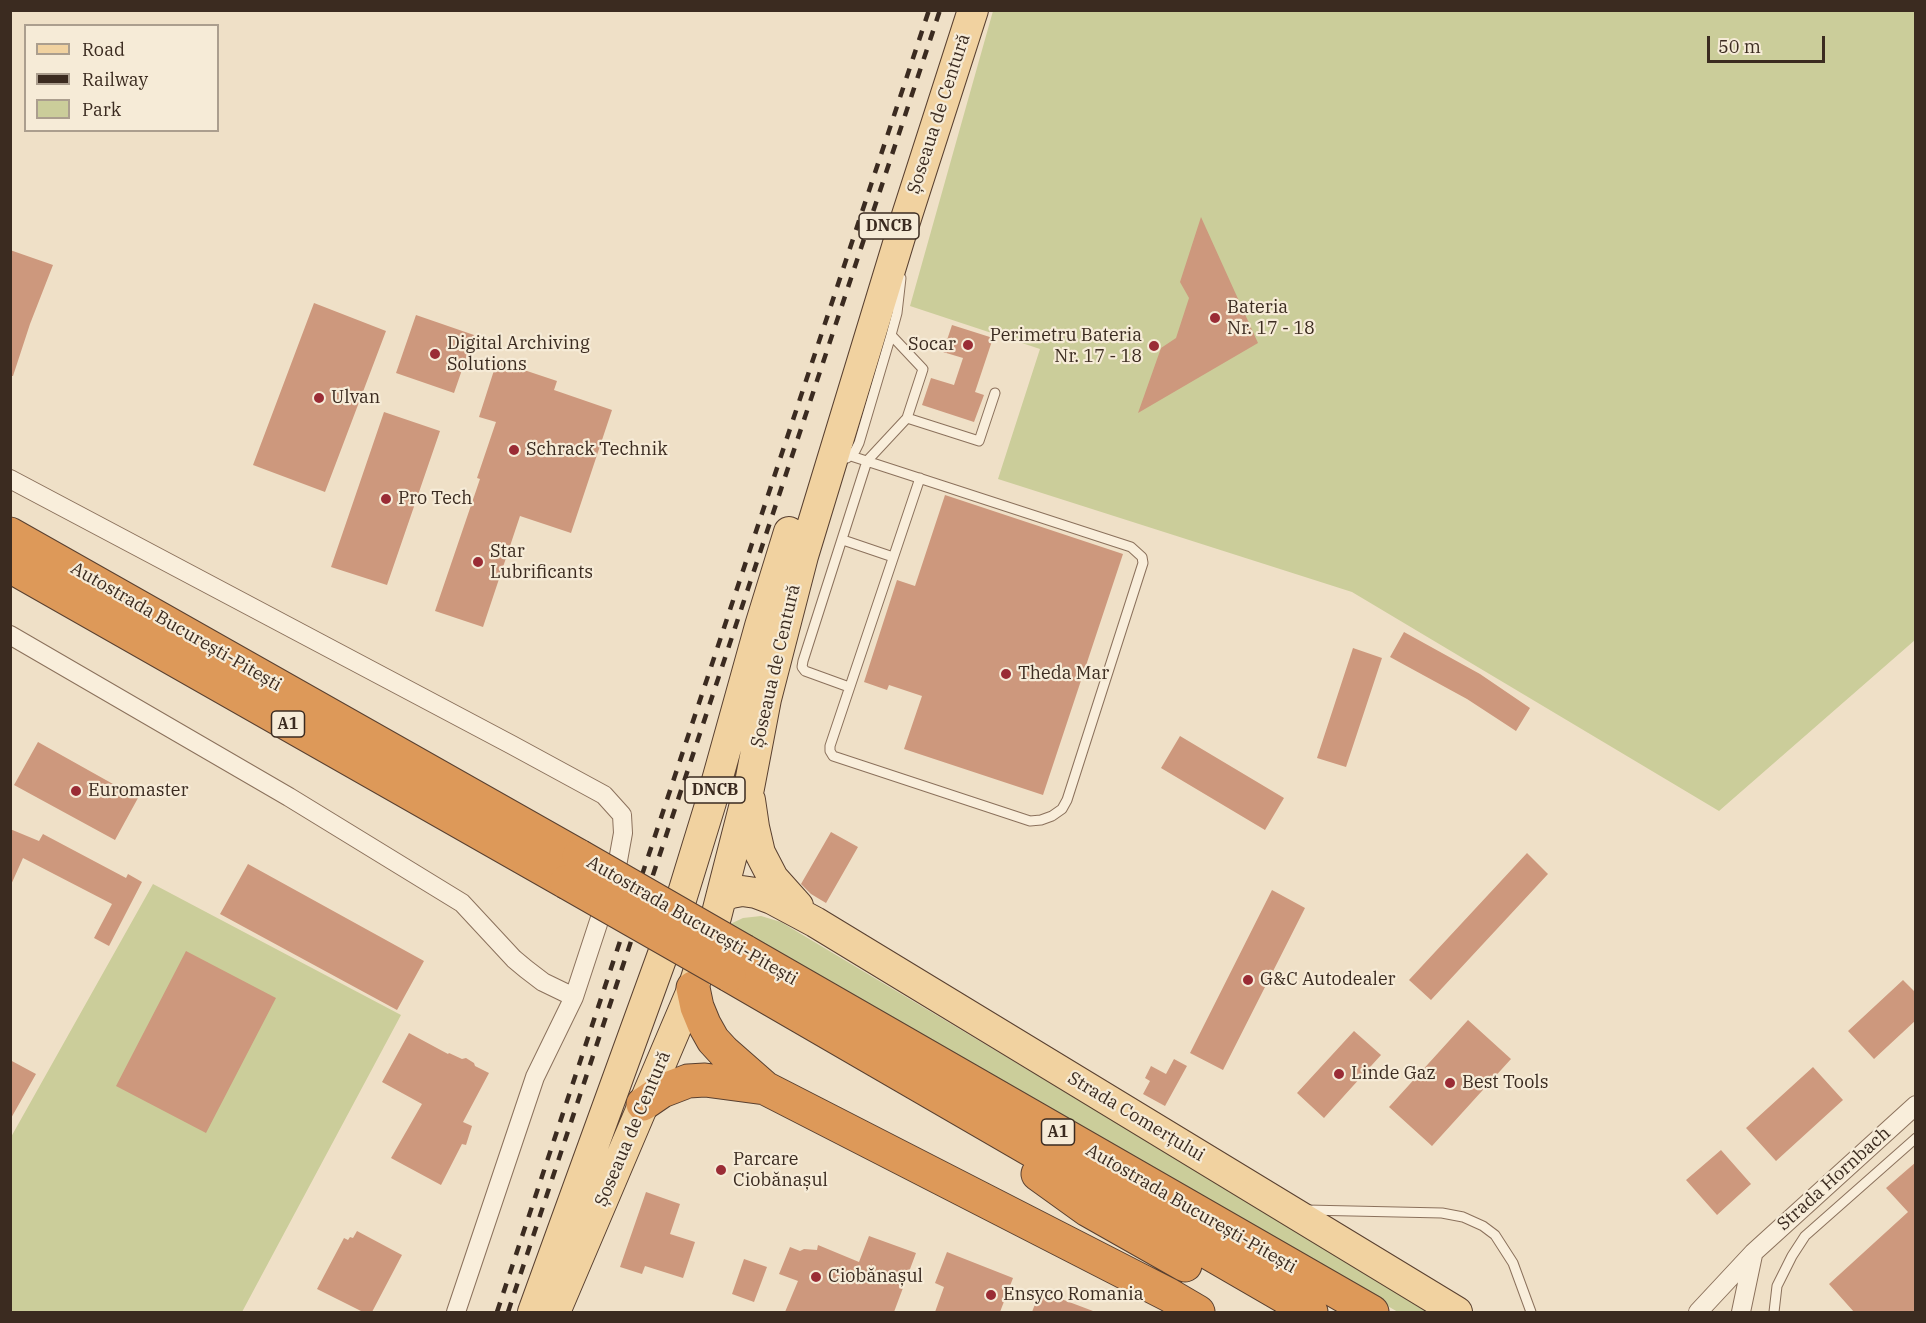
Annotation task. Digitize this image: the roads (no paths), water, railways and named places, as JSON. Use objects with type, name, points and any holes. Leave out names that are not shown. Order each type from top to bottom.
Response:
[{"type":"highway","name":"Autostrada București-Pitești","points":[[10,534],[573,869],[736,963],[1372,1312]]},
{"type":"highway","name":"Autostrada București-Pitești","points":[[10,566],[573,869]]},
{"type":"highway","name":"Autostrada București-Pitești","points":[[736,963],[958,1108],[1311,1312]]},
{"type":"highway","points":[[693,988],[697,1007],[713,1040],[765,1088],[1198,1312]]},
{"type":"highway","points":[[643,1104],[662,1090],[688,1081],[714,1080],[765,1088]]},
{"type":"highway","points":[[958,1108],[1061,1192],[1088,1210],[1268,1312]]},
{"type":"highway","points":[[1063,1168],[1122,1214],[1287,1312]]},
{"type":"main road","name":"Șoseaua de Centură","points":[[533,1312],[672,929],[711,802],[774,579],[957,10]]},
{"type":"main road","name":"Șoseaua de Centură","points":[[555,1312],[693,988],[722,897],[749,788],[769,687],[802,556],[840,462],[900,237],[973,10]]},
{"type":"main road","points":[[749,788],[760,853],[773,878],[815,922]]},
{"type":"main road","points":[[722,897],[731,892],[756,893],[815,922]]},
{"type":"main road","name":"Strada Comerțului","points":[[815,922],[1457,1312]]},
{"type":"street","points":[[10,479],[604,795],[622,815],[624,822],[622,846],[617,866],[574,997],[535,1077],[456,1312]]},
{"type":"street","points":[[10,635],[289,797],[462,903],[526,969],[543,982],[574,997]]},
{"type":"street","name":"Strada Hornbach","points":[[1698,1312],[1753,1253],[1916,1105]]},
{"type":"street","points":[[1741,1312],[1753,1253]]},
{"type":"lane","points":[[840,462],[859,443],[891,335],[900,290],[902,264],[900,237]]},
{"type":"lane","points":[[849,687],[805,671],[802,667],[867,461],[907,418],[923,369],[891,335]]},
{"type":"lane","points":[[907,418],[979,441],[995,393]]},
{"type":"lane","points":[[840,462],[867,461],[920,478],[1131,548],[1142,557],[1143,563],[1067,800],[1062,809],[1052,816],[1029,821],[833,756],[830,751],[849,687],[920,478]]},
{"type":"lane","points":[[843,540],[893,557]]},
{"type":"lane","points":[[1774,1312],[1777,1286],[1805,1236],[1916,1138]]},
{"type":"lane","points":[[1284,1207],[1305,1210],[1442,1213],[1463,1217],[1483,1226],[1495,1235],[1513,1263],[1531,1312]]},
{"type":"railway","points":[[497,1312],[929,10]]},
{"type":"railway","points":[[508,1312],[940,10]]},
{"type":"place","name":"Bateria Nr. 17 - 18","points":[[1215,318]]},
{"type":"place","name":"Socar","points":[[968,345]]},
{"type":"place","name":"Perimetru Bateria Nr. 17 - 18","points":[[1154,346]]},
{"type":"place","name":"Digital Archiving Solutions","points":[[435,354]]},
{"type":"place","name":"Ulvan","points":[[319,398]]},
{"type":"place","name":"Schrack Technik","points":[[514,450]]},
{"type":"place","name":"Pro Tech","points":[[386,499]]},
{"type":"place","name":"Star Lubrificants","points":[[478,562]]},
{"type":"place","name":"Theda Mar","points":[[1006,674]]},
{"type":"place","name":"Euromaster","points":[[76,791]]},
{"type":"place","name":"G&C Autodealer","points":[[1248,980]]},
{"type":"place","name":"Linde Gaz","points":[[1339,1074]]},
{"type":"place","name":"Best Tools","points":[[1450,1083]]},
{"type":"place","name":"Parcare Ciobănașul","points":[[721,1170]]},
{"type":"place","name":"Ciobănașul","points":[[816,1277]]},
{"type":"place","name":"Ensyco Romania","points":[[991,1295]]}]
